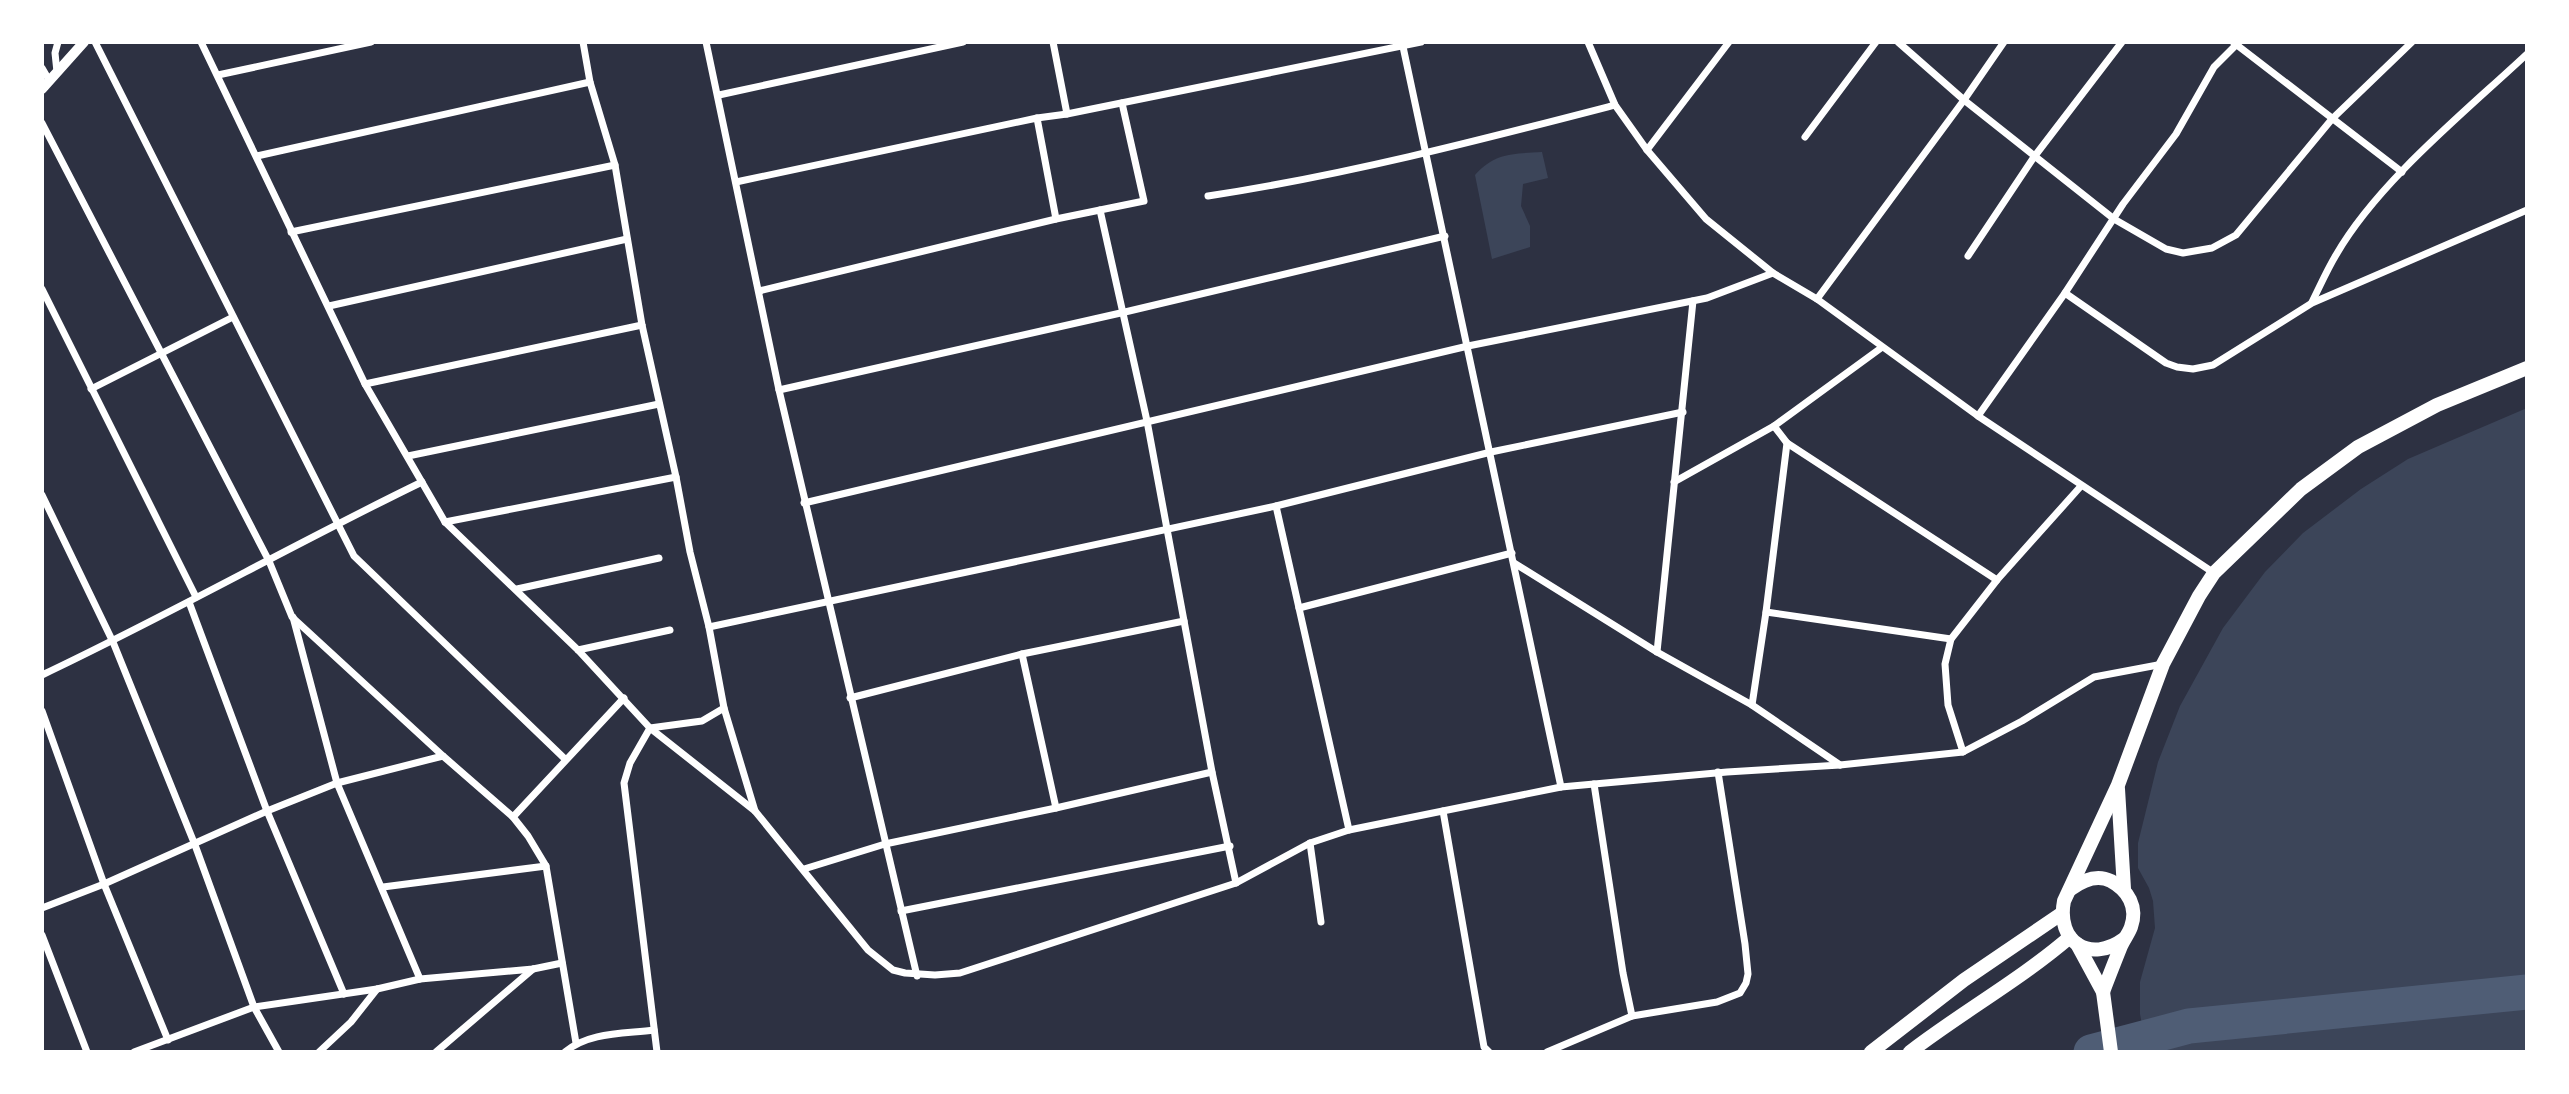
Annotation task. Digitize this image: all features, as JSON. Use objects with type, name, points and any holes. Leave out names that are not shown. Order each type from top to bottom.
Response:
[{"type":"main road","points":[[2112,1052],[2103,992],[2064,927],[2064,901],[2118,785],[2163,664],[2199,596],[2214,573],[2301,489],[2358,447],[2437,405],[2527,368]]},
{"type":"main road","points":[[2103,992],[2131,928],[2134,914],[2131,900],[2124,889],[2118,785]]},
{"type":"main road","points":[[2071,890],[2080,882],[2103,878],[2124,889]]},
{"type":"main road","points":[[1871,1052],[1964,979],[2062,914]]},
{"type":"main road","points":[[2073,941],[2088,949],[2101,950],[2114,947],[2124,939]]},
{"type":"main road","points":[[1910,1052],[1952,1020],[2073,941]]},
{"type":"street","points":[[50,80],[58,42]]},
{"type":"street","points":[[50,80],[84,42]]},
{"type":"street","points":[[96,42],[354,556],[565,759]]},
{"type":"street","points":[[201,42],[365,384],[445,522],[579,650],[650,728],[755,811],[868,950],[893,970],[916,976],[960,973],[1236,883],[1310,843],[1349,830],[1561,787],[1718,772],[1840,765],[1963,751],[2022,721],[2095,677],[2163,664]]},
{"type":"street","points":[[218,75],[372,42]]},
{"type":"street","points":[[583,42],[590,82],[615,165],[642,325],[690,552],[709,626],[724,708],[755,811]]},
{"type":"street","points":[[706,42],[804,502],[916,976]]},
{"type":"street","points":[[719,95],[962,42]]},
{"type":"street","points":[[1053,42],[1067,114]]},
{"type":"street","points":[[736,182],[1037,118],[1421,42]]},
{"type":"street","points":[[1588,42],[1615,105],[1647,150],[1706,219],[1773,273],[1817,299],[1978,416],[2214,573]]},
{"type":"street","points":[[1647,150],[1729,42]]},
{"type":"street","points":[[1805,137],[1876,42]]},
{"type":"street","points":[[1898,42],[1964,100],[2114,219],[2166,249],[2183,253],[2212,248],[2231,239],[2242,229],[2332,119],[2412,42]]},
{"type":"street","points":[[1817,299],[2004,42]]},
{"type":"street","points":[[1968,256],[2034,157],[2122,42]]},
{"type":"street","points":[[1978,416],[2176,134],[2214,67],[2235,43],[2402,172]]},
{"type":"street","points":[[1403,44],[1561,787]]},
{"type":"street","points":[[2312,303],[2336,254],[2349,235],[2402,172],[2527,54]]},
{"type":"street","points":[[42,68],[50,80]]},
{"type":"street","points":[[257,156],[590,82]]},
{"type":"street","points":[[759,292],[1056,219],[1144,201],[1122,103]]},
{"type":"street","points":[[1208,196],[1275,186],[1427,154],[1615,105]]},
{"type":"street","points":[[1037,118],[1056,219]]},
{"type":"street","points":[[42,123],[270,561],[292,617],[337,783],[420,979]]},
{"type":"street","points":[[291,232],[615,165]]},
{"type":"street","points":[[1100,210],[1125,312],[1212,772],[1236,883]]},
{"type":"street","points":[[2065,293],[2166,363],[2177,368],[2204,368],[2224,360],[2312,303],[2527,211]]},
{"type":"street","points":[[779,390],[1445,236]]},
{"type":"street","points":[[329,306],[627,239]]},
{"type":"street","points":[[804,502],[1468,346],[1693,301],[1735,289],[1773,273]]},
{"type":"street","points":[[42,289],[192,600],[267,811],[344,994]]},
{"type":"street","points":[[1657,652],[1693,301]]},
{"type":"street","points":[[91,389],[233,317]]},
{"type":"street","points":[[365,384],[642,325]]},
{"type":"street","points":[[1674,482],[1774,426],[1881,348]]},
{"type":"street","points":[[408,456],[659,404]]},
{"type":"street","points":[[709,626],[828,603],[1276,506],[1491,452],[1683,412]]},
{"type":"street","points":[[1774,426],[1787,443],[1997,580]]},
{"type":"street","points":[[1752,705],[1787,443]]},
{"type":"street","points":[[445,522],[676,477]]},
{"type":"street","points":[[42,675],[113,642],[270,561],[337,523],[422,482]]},
{"type":"street","points":[[1963,751],[1948,705],[1945,664],[1951,639],[1997,580],[2081,486]]},
{"type":"street","points":[[42,495],[113,642],[195,845],[254,1007],[279,1052]]},
{"type":"street","points":[[1276,506],[1349,830]]},
{"type":"street","points":[[1299,608],[1512,553]]},
{"type":"street","points":[[517,589],[659,558]]},
{"type":"street","points":[[1514,563],[1657,652],[1752,705],[1840,765]]},
{"type":"street","points":[[1766,612],[1951,639]]},
{"type":"street","points":[[292,617],[513,817],[528,836],[546,866],[576,1043]]},
{"type":"street","points":[[850,698],[1022,654],[1184,621]]},
{"type":"street","points":[[579,650],[670,630]]},
{"type":"street","points":[[1022,654],[1056,808]]},
{"type":"street","points":[[513,817],[624,698]]},
{"type":"street","points":[[650,728],[702,721],[724,708]]},
{"type":"street","points":[[42,711],[104,884],[168,1040]]},
{"type":"street","points":[[650,728],[630,763],[624,783],[657,1052]]},
{"type":"street","points":[[42,908],[337,783],[443,756]]},
{"type":"street","points":[[804,869],[885,844],[1212,772]]},
{"type":"street","points":[[1548,1052],[1632,1016],[1717,1002],[1740,993],[1748,974],[1718,772]]},
{"type":"street","points":[[1594,784],[1632,1016]]},
{"type":"street","points":[[1443,811],[1487,1049]]},
{"type":"street","points":[[1310,843],[1321,922]]},
{"type":"street","points":[[901,911],[1230,846]]},
{"type":"street","points":[[383,887],[546,866]]},
{"type":"street","points":[[42,935],[87,1052]]},
{"type":"street","points":[[134,1052],[254,1007],[377,989],[420,979],[533,969],[562,963]]},
{"type":"street","points":[[436,1052],[533,969]]},
{"type":"street","points":[[319,1052],[351,1022],[377,989]]},
{"type":"street","points":[[565,1052],[576,1043],[590,1038],[654,1030]]},
{"type":"shaded area","points":[[1542,152],[1548,178],[1523,184],[1521,206],[1530,226],[1530,247],[1492,259],[1475,175],[1498,158]]},
{"type":"shaded area","points":[[2527,408],[2527,1052],[2147,1052],[2140,1014],[2140,982],[2155,928],[2153,901],[2138,868],[2138,843],[2158,762],[2180,706],[2223,628],[2265,572],[2303,533],[2361,489],[2408,459]]},
{"type":"waterway","points":[[2091,1052],[2189,1026],[2527,992]]}]
